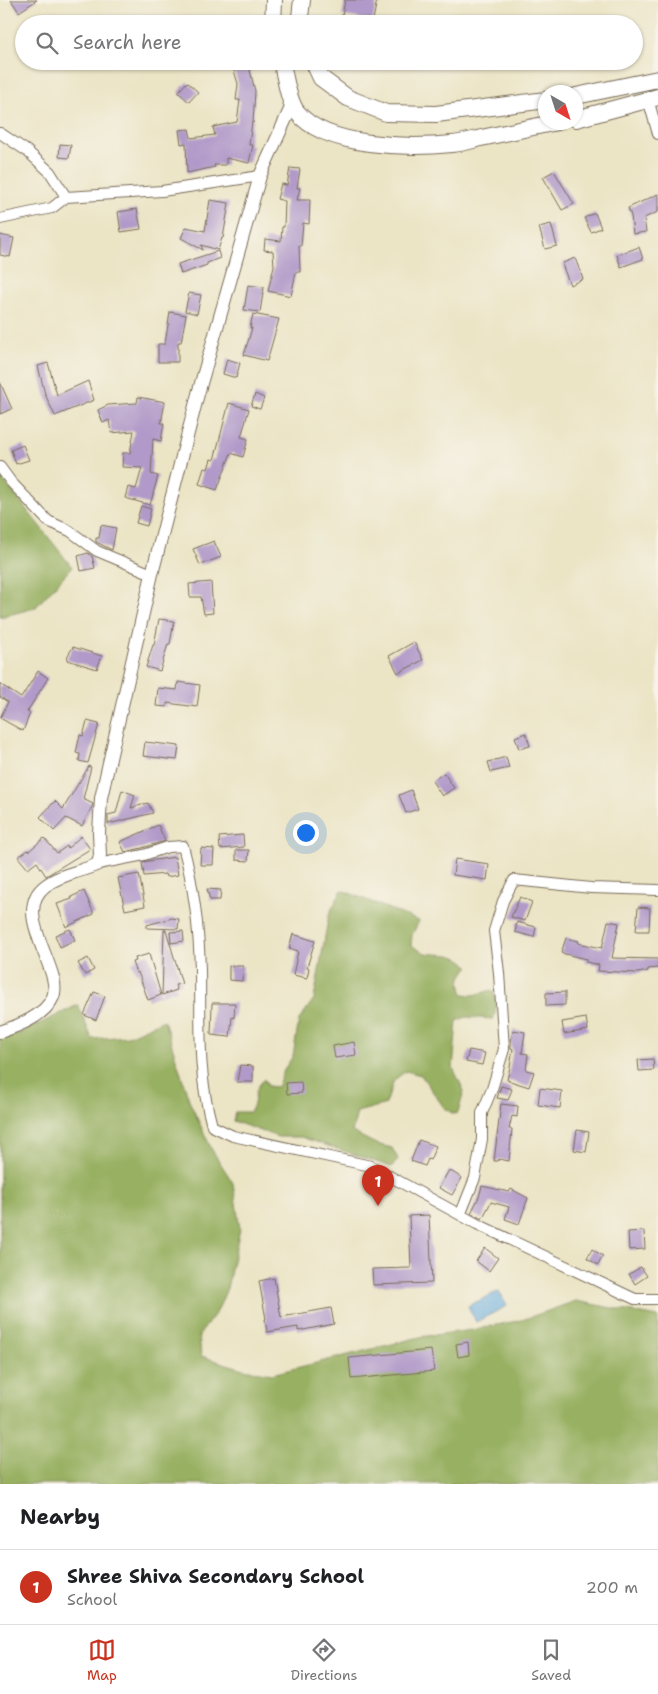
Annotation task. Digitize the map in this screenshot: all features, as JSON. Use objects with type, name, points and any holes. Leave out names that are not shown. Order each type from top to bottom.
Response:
[{"type":"main road","points":[[274,0],[274,15]]},
{"type":"main road","points":[[300,15],[302,0]]},
{"type":"main road","points":[[284,70],[293,103],[298,112],[310,124],[331,134],[352,140],[395,146],[454,144],[538,126]]},
{"type":"main road","points":[[318,70],[322,78],[348,98],[386,113],[436,114],[538,101]]},
{"type":"main road","points":[[583,95],[658,79]]},
{"type":"main road","points":[[583,117],[653,98]]},
{"type":"street","points":[[653,98],[658,134]]},
{"type":"street","points":[[98,864],[100,855],[101,798],[152,574],[198,394],[260,176],[293,103]]},
{"type":"street","points":[[0,133],[27,151],[50,172],[66,197]]},
{"type":"street","points":[[0,219],[52,208],[66,197],[162,191],[260,176]]},
{"type":"street","points":[[0,467],[10,482],[48,521],[70,531],[97,551],[152,574]]},
{"type":"street","points":[[0,1032],[39,1013],[49,1004],[54,996],[53,978],[36,932],[33,907],[36,896],[45,886],[72,872],[98,864],[144,855],[168,847],[183,846],[194,897],[200,970],[202,1084],[212,1126],[234,1136],[370,1166],[494,1232],[635,1299],[658,1299]]},
{"type":"street","points":[[461,1214],[475,1178],[482,1139],[482,1113],[492,1089],[504,1049],[494,931],[503,901],[514,880],[591,888],[658,890]]},
{"type":"green space","points":[[0,476],[72,567],[35,608],[0,617]]},
{"type":"green space","points":[[342,890],[419,921],[412,935],[411,945],[420,951],[454,956],[464,961],[469,966],[461,979],[463,994],[474,995],[492,990],[496,1000],[493,1019],[466,1017],[457,1021],[453,1068],[464,1091],[458,1113],[454,1114],[445,1109],[421,1075],[406,1071],[394,1080],[386,1104],[357,1112],[352,1132],[376,1144],[392,1148],[398,1159],[392,1167],[301,1137],[278,1137],[233,1121],[235,1112],[250,1112],[257,1089],[264,1079],[268,1086],[277,1087],[285,1068],[293,1056],[299,1020],[314,999],[329,914]]},
{"type":"green space","points":[[78,1005],[92,1039],[128,1036],[164,1020],[190,1103],[212,1150],[233,1183],[240,1229],[227,1288],[218,1310],[199,1335],[201,1356],[243,1369],[272,1374],[420,1337],[472,1330],[522,1320],[576,1301],[658,1317],[658,1484],[0,1484],[0,1031],[18,1034]]},
{"type":"water","points":[[499,1291],[507,1306],[476,1322],[468,1306]]},
{"type":"building","points":[[11,0],[37,0],[19,12]]},
{"type":"building","points":[[345,0],[377,0],[374,15],[342,15]]},
{"type":"building","points":[[234,70],[250,70],[255,91],[253,123],[249,145],[253,145],[249,163],[226,158],[226,165],[214,165],[215,167],[187,173],[186,143],[181,144],[179,130],[189,129],[191,138],[215,135],[213,127],[237,122],[240,100],[236,100],[238,84]]},
{"type":"building","points":[[187,82],[198,92],[189,102],[178,92]]},
{"type":"building","points":[[60,144],[71,145],[69,158],[59,157]]},
{"type":"building","points":[[290,168],[300,169],[297,188],[300,188],[297,200],[310,200],[309,224],[303,223],[301,246],[299,246],[300,272],[296,272],[291,296],[268,291],[274,266],[273,251],[264,250],[265,239],[281,241],[282,227],[284,227],[285,201],[277,199],[281,184],[287,185]]},
{"type":"building","points":[[554,171],[574,204],[562,210],[543,177]]},
{"type":"building","points":[[658,194],[658,212],[644,218],[646,232],[633,234],[628,208]]},
{"type":"building","points":[[210,200],[229,203],[223,238],[218,250],[201,245],[203,250],[181,238],[186,227],[205,231]]},
{"type":"building","points":[[137,209],[141,229],[121,232],[118,212]]},
{"type":"building","points":[[595,213],[601,228],[591,232],[584,218]]},
{"type":"building","points":[[551,224],[557,246],[545,249],[539,227]]},
{"type":"building","points":[[0,235],[14,238],[10,257],[0,255]]},
{"type":"building","points":[[639,247],[643,259],[621,267],[617,255]]},
{"type":"building","points":[[218,251],[220,258],[207,263],[207,265],[181,274],[178,264]]},
{"type":"building","points":[[575,258],[583,279],[570,285],[563,263]]},
{"type":"building","points":[[248,285],[264,287],[260,312],[244,310]]},
{"type":"building","points":[[189,293],[201,295],[197,314],[185,311]]},
{"type":"building","points":[[170,312],[186,315],[181,342],[178,342],[178,362],[158,362],[158,344],[165,344]]},
{"type":"building","points":[[253,314],[279,319],[267,361],[244,355],[252,328],[250,328]]},
{"type":"building","points":[[227,359],[240,363],[236,378],[223,374]]},
{"type":"building","points":[[48,363],[57,395],[88,381],[94,400],[55,416],[45,394],[38,366]]},
{"type":"building","points":[[0,382],[12,409],[0,414]]},
{"type":"building","points":[[255,394],[264,398],[260,409],[251,406]]},
{"type":"building","points":[[138,397],[165,402],[161,423],[164,423],[161,441],[153,439],[151,474],[158,476],[150,505],[125,498],[128,487],[136,489],[142,468],[122,467],[123,453],[130,453],[134,431],[111,433],[109,420],[103,423],[98,410],[108,405],[137,403]]},
{"type":"building","points":[[229,403],[249,409],[241,437],[248,439],[243,457],[231,453],[217,490],[199,484],[204,468],[208,469],[211,459],[214,460]]},
{"type":"building","points":[[23,445],[29,460],[16,464],[11,450]]},
{"type":"building","points":[[141,506],[151,509],[147,526],[136,523]]},
{"type":"building","points":[[101,525],[116,528],[112,550],[96,542],[96,538],[99,538]]},
{"type":"building","points":[[214,541],[221,557],[200,565],[193,549]]},
{"type":"building","points":[[88,553],[92,556],[95,568],[81,571],[78,556]]},
{"type":"building","points":[[211,582],[213,613],[204,614],[201,597],[190,597],[189,584]]},
{"type":"building","points":[[159,619],[174,621],[170,644],[168,644],[160,671],[146,667],[154,645]]},
{"type":"building","points":[[414,642],[423,660],[398,673],[389,656]]},
{"type":"building","points":[[73,647],[102,656],[97,669],[67,660]]},
{"type":"building","points":[[38,671],[48,678],[27,712],[30,713],[23,731],[0,718],[8,702],[0,697],[0,684],[21,698]]},
{"type":"building","points":[[178,682],[200,685],[197,707],[167,703],[167,707],[156,706],[158,688],[177,690]]},
{"type":"building","points":[[87,721],[99,724],[88,763],[79,761],[80,754],[76,753],[80,735],[83,736]]},
{"type":"building","points":[[526,733],[530,746],[519,749],[515,737]]},
{"type":"building","points":[[145,742],[179,746],[177,760],[143,756]]},
{"type":"building","points":[[506,757],[509,768],[491,772],[488,762]]},
{"type":"building","points":[[89,766],[91,767],[83,799],[93,804],[82,826],[66,818],[54,831],[40,817],[55,801],[63,809]]},
{"type":"building","points":[[444,773],[454,788],[442,796],[432,781]]},
{"type":"building","points":[[122,790],[135,795],[131,808],[148,803],[153,813],[108,824],[108,815],[116,813]]},
{"type":"building","points":[[411,790],[418,809],[406,813],[399,795]]},
{"type":"building","points":[[158,825],[165,841],[125,852],[120,842]]},
{"type":"building","points":[[243,835],[244,847],[220,849],[219,837]]},
{"type":"building","points":[[81,836],[90,849],[46,876],[37,862],[28,869],[18,857],[29,851],[44,838],[57,853],[67,846],[68,848]]},
{"type":"building","points":[[201,848],[214,849],[213,865],[200,865]]},
{"type":"building","points":[[236,850],[249,850],[248,861],[236,860]]},
{"type":"building","points":[[175,857],[178,875],[166,877],[165,874],[144,876],[142,862]]},
{"type":"building","points":[[455,859],[489,864],[487,880],[453,875]]},
{"type":"building","points":[[139,874],[145,906],[125,910],[118,878]]},
{"type":"building","points":[[207,889],[221,890],[220,900],[210,900]]},
{"type":"building","points":[[84,891],[94,914],[66,927],[57,904],[72,899],[71,897]]},
{"type":"building","points":[[520,897],[532,902],[525,921],[511,917]]},
{"type":"building","points":[[638,907],[650,908],[649,931],[636,931]]},
{"type":"building","points":[[172,918],[179,919],[178,929],[147,928],[147,925]]},
{"type":"building","points":[[608,921],[619,923],[612,958],[658,959],[658,968],[638,973],[598,971],[599,965],[586,962],[586,959],[561,953],[566,938],[579,941],[578,943],[602,948]]},
{"type":"building","points":[[517,922],[536,927],[534,937],[515,932]]},
{"type":"building","points":[[70,929],[75,940],[60,947],[55,935]]},
{"type":"building","points":[[164,930],[166,930],[182,984],[175,985],[177,990],[162,995]]},
{"type":"building","points":[[183,931],[184,941],[171,943],[170,932]]},
{"type":"building","points":[[293,934],[315,941],[307,967],[309,968],[307,978],[293,975],[298,951],[289,948]]},
{"type":"building","points":[[149,954],[161,995],[148,1000],[138,972],[136,973],[132,962],[136,961],[135,958]]},
{"type":"building","points":[[88,958],[94,970],[85,975],[78,963]]},
{"type":"building","points":[[229,966],[243,966],[242,981],[229,980]]},
{"type":"building","points":[[94,992],[105,996],[96,1020],[84,1015]]},
{"type":"building","points":[[565,992],[565,1005],[546,1006],[546,993]]},
{"type":"building","points":[[212,1003],[235,1003],[230,1037],[211,1035]]},
{"type":"building","points":[[586,1018],[588,1030],[564,1034],[562,1022]]},
{"type":"building","points":[[513,1030],[525,1032],[522,1053],[528,1054],[526,1070],[534,1072],[529,1087],[507,1080],[513,1049],[511,1048],[511,1043]]},
{"type":"building","points":[[354,1042],[356,1055],[335,1058],[333,1046]]},
{"type":"building","points":[[469,1050],[485,1053],[482,1065],[466,1062]]},
{"type":"building","points":[[653,1059],[654,1070],[639,1071],[638,1060]]},
{"type":"building","points":[[240,1065],[253,1066],[253,1082],[237,1082]]},
{"type":"building","points":[[301,1082],[302,1093],[287,1094],[286,1083]]},
{"type":"building","points":[[501,1086],[512,1089],[508,1100],[497,1098]]},
{"type":"building","points":[[540,1088],[562,1091],[560,1108],[538,1105]]},
{"type":"building","points":[[501,1104],[518,1106],[517,1117],[512,1116],[509,1129],[512,1129],[509,1161],[499,1159],[494,1161]]},
{"type":"building","points":[[577,1130],[589,1132],[586,1152],[574,1150]]},
{"type":"building","points":[[419,1140],[436,1146],[425,1166],[411,1161]]},
{"type":"building","points":[[449,1170],[462,1178],[452,1195],[439,1188]]},
{"type":"building","points":[[482,1186],[509,1192],[511,1189],[528,1198],[519,1224],[505,1219],[509,1207],[491,1202],[482,1219],[471,1213]]},
{"type":"building","points":[[429,1215],[432,1283],[373,1285],[372,1269],[411,1268],[409,1216]]},
{"type":"building","points":[[644,1231],[645,1249],[629,1250],[628,1232]]},
{"type":"building","points":[[485,1248],[498,1258],[489,1271],[476,1261]]},
{"type":"building","points":[[592,1249],[603,1256],[598,1265],[587,1258]]},
{"type":"building","points":[[641,1267],[647,1276],[635,1284],[629,1274]]},
{"type":"building","points":[[274,1278],[281,1317],[331,1308],[334,1324],[298,1331],[298,1327],[267,1332],[259,1281]]},
{"type":"building","points":[[468,1342],[469,1355],[458,1357],[456,1344]]},
{"type":"building","points":[[431,1350],[434,1371],[351,1379],[349,1358]]},
{"type":"place","name":"Shree Shiva Secondary School","points":[[378,1206]]}]
